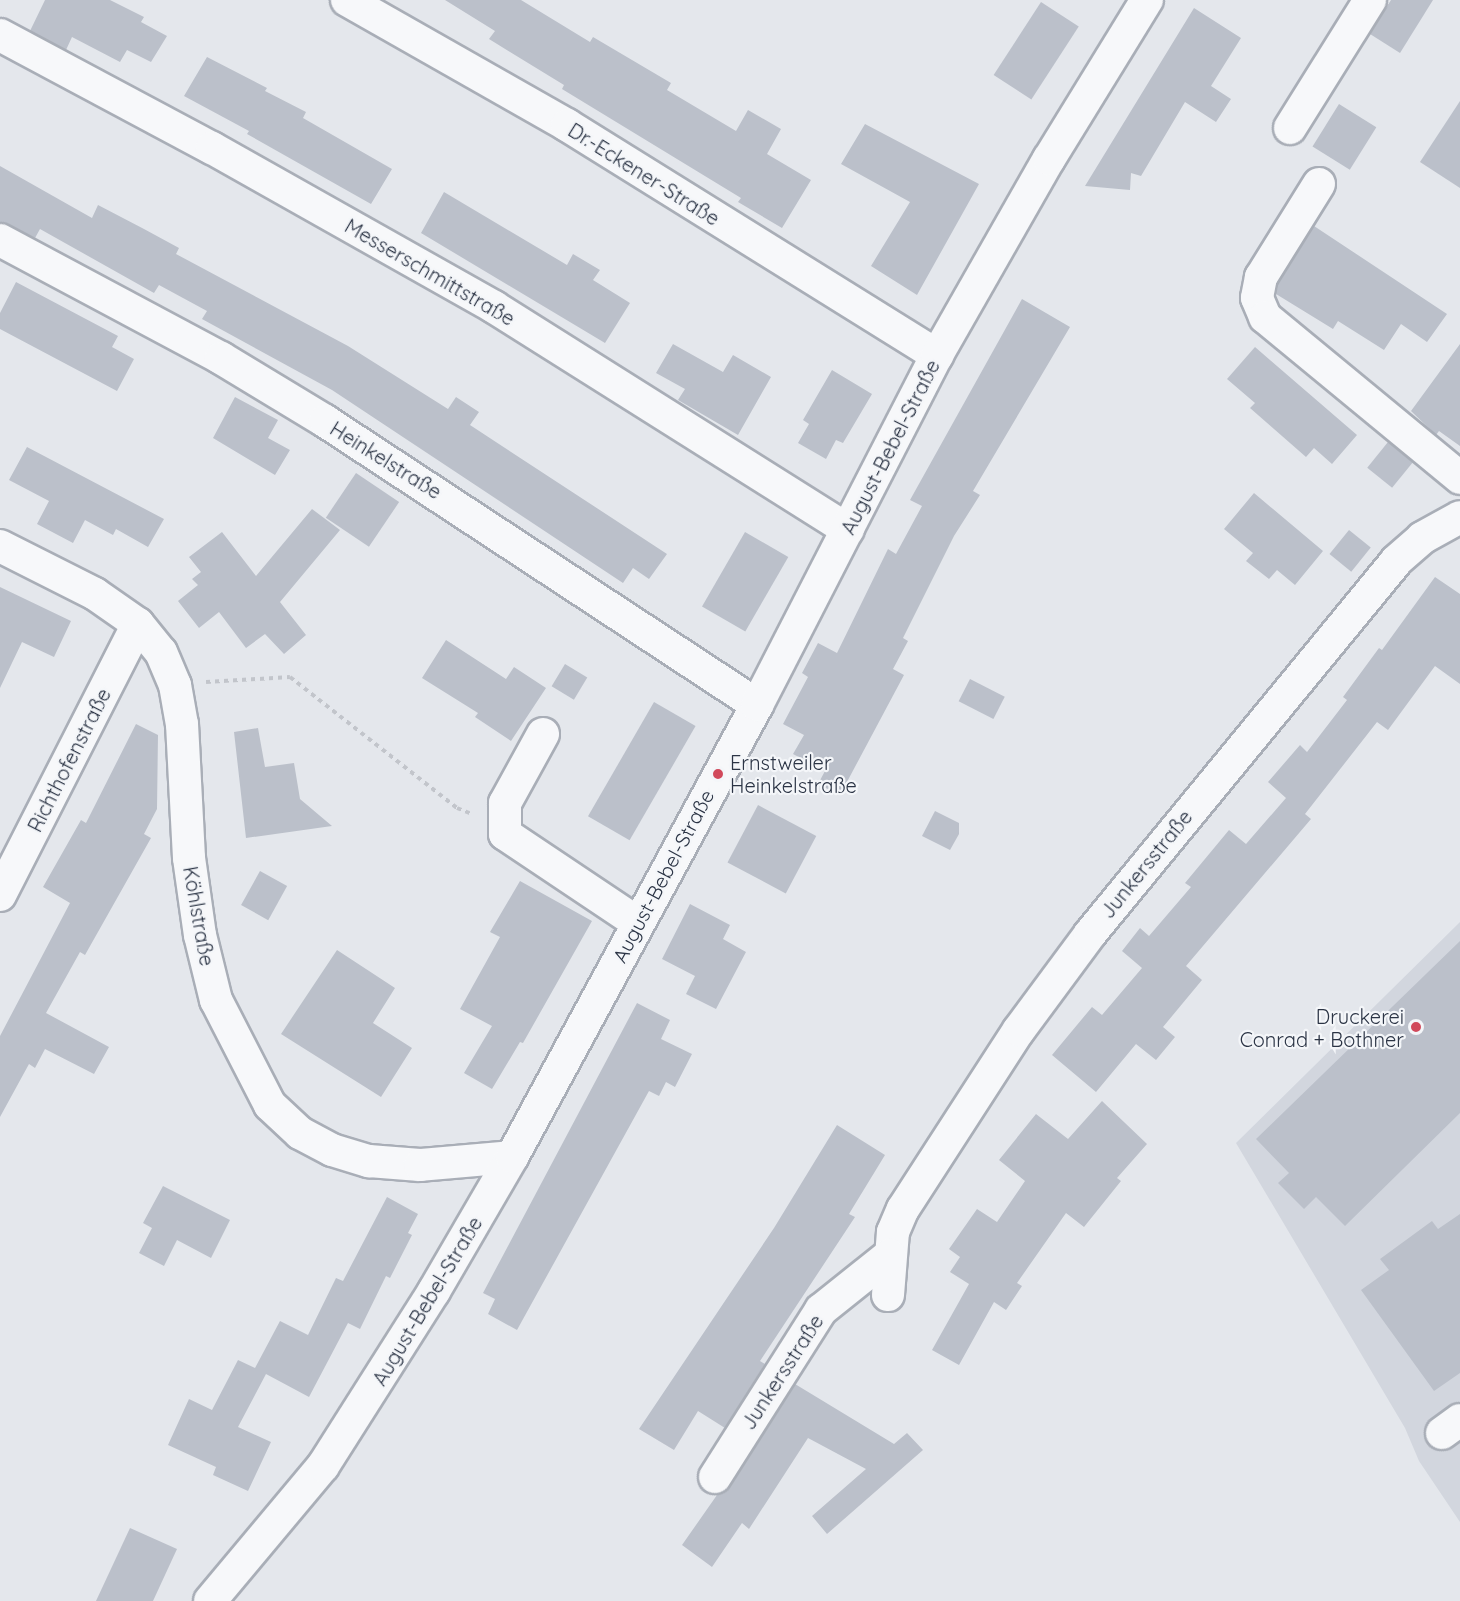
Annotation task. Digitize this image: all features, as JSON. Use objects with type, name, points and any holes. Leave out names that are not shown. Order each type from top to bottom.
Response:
[{"type":"street","name":"Dr.-Eckener-Straße","points":[[347,0],[567,125],[937,355]]},
{"type":"street","points":[[1290,128],[1370,0]]},
{"type":"street","name":"August-Bebel-Straße","points":[[210,1601],[323,1466],[374,1391],[512,1157],[757,705],[937,355],[1048,159],[1145,1]]},
{"type":"street","name":"Messerschmittstraße","points":[[0,35],[213,148],[494,308],[848,530]]},
{"type":"street","points":[[1319,184],[1261,277],[1257,298],[1265,317],[1460,478]]},
{"type":"street","name":"Heinkelstraße","points":[[0,240],[221,358],[325,421],[757,705]]},
{"type":"street","name":"Junkersstraße","points":[[888,1295],[893,1232],[903,1209],[1019,1030],[1090,934],[1396,561],[1422,538],[1460,517]]},
{"type":"street","name":"Köhlstraße","points":[[0,546],[95,594],[138,624],[161,652],[175,685],[200,935],[216,1000],[270,1105],[300,1133],[332,1150],[369,1161],[420,1165],[512,1157]]},
{"type":"street","name":"Richthofenstraße","points":[[0,895],[138,624]]},
{"type":"street","points":[[543,734],[505,803],[502,820],[505,834],[638,923]]},
{"type":"street","name":"Junkersstraße","points":[[716,1477],[821,1310],[890,1255]]},
{"type":"path","points":[[175,685],[290,676],[457,808],[502,820]]},
{"type":"shaded area","points":[[1460,922],[1460,1522],[1419,1461],[1405,1428],[1236,1143]]},
{"type":"building","points":[[45,0],[110,0],[144,17],[141,22],[167,36],[151,62],[127,50],[120,62],[72,37],[66,50],[30,31]]},
{"type":"building","points":[[445,0],[521,0],[590,42],[593,37],[671,83],[667,90],[736,131],[748,110],[781,129],[767,154],[811,180],[782,228],[738,202],[741,198],[562,89],[564,85],[489,39],[495,31]]},
{"type":"building","points":[[1391,0],[1433,0],[1400,53],[1370,34]]},
{"type":"building","points":[[1041,2],[1079,27],[1031,99],[994,75]]},
{"type":"building","points":[[1194,8],[1241,38],[1211,86],[1231,99],[1216,122],[1185,102],[1141,176],[1131,173],[1130,190],[1085,186]]},
{"type":"building","points":[[207,57],[267,88],[265,91],[306,112],[303,118],[392,169],[371,204],[247,134],[249,131],[184,96]]},
{"type":"building","points":[[1460,101],[1460,188],[1420,162]]},
{"type":"building","points":[[1339,104],[1376,127],[1350,170],[1313,146]]},
{"type":"building","points":[[865,124],[979,184],[917,295],[871,266],[910,202],[841,164]]},
{"type":"building","points":[[0,166],[92,218],[98,205],[144,229],[179,248],[176,254],[348,346],[448,409],[456,397],[479,412],[470,425],[667,554],[649,579],[633,568],[623,583],[332,390],[202,319],[207,311],[159,285],[154,293],[40,229],[35,238],[0,222]]},
{"type":"building","points":[[444,192],[567,265],[573,254],[600,270],[593,280],[630,303],[605,343],[421,233]]},
{"type":"building","points":[[1314,226],[1447,314],[1427,342],[1401,324],[1384,350],[1338,321],[1333,329],[1276,294],[1278,284]]},
{"type":"building","points":[[16,282],[118,336],[112,347],[134,359],[117,391],[0,329],[0,313]]},
{"type":"building","points":[[1022,299],[1070,327],[973,491],[980,495],[954,536],[903,638],[908,641],[893,669],[904,675],[840,795],[818,784],[825,771],[793,754],[804,735],[783,724],[808,677],[802,673],[818,643],[837,653],[888,549],[896,554],[922,506],[910,500]]},
{"type":"building","points":[[673,344],[723,372],[733,355],[771,377],[738,435],[678,400],[685,389],[656,373]]},
{"type":"building","points":[[1460,344],[1460,446],[1439,431],[1436,435],[1411,411]]},
{"type":"building","points":[[1255,347],[1357,435],[1332,464],[1314,448],[1306,457],[1250,408],[1255,403],[1227,379]]},
{"type":"building","points":[[832,370],[872,394],[843,443],[836,440],[826,459],[798,443],[809,424],[803,420]]},
{"type":"building","points":[[235,397],[278,420],[268,438],[290,450],[275,475],[213,438]]},
{"type":"building","points":[[1388,442],[1413,462],[1392,488],[1367,468]]},
{"type":"building","points":[[27,447],[164,519],[148,547],[116,529],[113,535],[85,520],[73,543],[37,524],[49,501],[9,480]]},
{"type":"building","points":[[356,473],[399,502],[369,547],[326,518]]},
{"type":"building","points":[[1254,493],[1323,551],[1295,585],[1277,570],[1269,579],[1246,561],[1253,553],[1224,529]]},
{"type":"building","points":[[312,509],[340,530],[280,602],[306,635],[284,654],[265,634],[246,648],[219,612],[199,628],[178,601],[198,585],[192,579],[201,572],[189,557],[222,532],[256,576]]},
{"type":"building","points":[[1349,530],[1371,548],[1351,572],[1329,554]]},
{"type":"building","points":[[745,532],[788,557],[745,631],[702,606]]},
{"type":"building","points":[[1435,577],[1460,594],[1460,684],[1435,666],[1388,730],[1377,722],[1305,814],[1311,819],[1186,966],[1202,980],[1163,1027],[1175,1037],[1156,1060],[1136,1044],[1096,1092],[1052,1055],[1092,1007],[1102,1015],[1142,968],[1122,951],[1140,928],[1149,936],[1191,887],[1185,883],[1229,830],[1246,844],[1286,798],[1268,782],[1300,745],[1307,752],[1347,700],[1343,697],[1379,648],[1382,650]]},
{"type":"building","points":[[0,587],[71,621],[54,657],[22,642],[0,688]]},
{"type":"building","points":[[446,640],[506,679],[514,667],[546,688],[511,741],[475,717],[478,713],[422,678]]},
{"type":"building","points":[[565,664],[587,677],[574,700],[552,686]]},
{"type":"building","points":[[970,679],[1005,697],[993,719],[959,701]]},
{"type":"building","points":[[654,702],[696,726],[630,840],[588,816]]},
{"type":"building","points":[[136,724],[158,735],[157,809],[144,834],[151,838],[85,955],[80,952],[46,1013],[109,1047],[94,1074],[45,1049],[35,1068],[29,1064],[0,1117],[0,1036],[70,903],[43,887],[81,820],[86,823]]},
{"type":"building","points":[[258,728],[265,767],[294,763],[300,799],[332,826],[246,838],[234,732]]},
{"type":"building","points":[[758,805],[816,836],[786,893],[727,862]]},
{"type":"building","points":[[935,811],[959,823],[959,834],[950,850],[922,836]]},
{"type":"building","points":[[260,871],[287,886],[268,920],[241,905]]},
{"type":"building","points":[[520,881],[592,921],[523,1043],[520,1042],[492,1089],[464,1073],[492,1026],[460,1009],[500,937],[490,932]]},
{"type":"building","points":[[690,904],[730,925],[723,939],[746,952],[716,1009],[686,994],[695,976],[662,959]]},
{"type":"building","name":"Druckerei Conrad + Bothner","points":[[1460,941],[1460,1113],[1345,1226],[1316,1197],[1304,1209],[1278,1183],[1289,1173],[1256,1139]]},
{"type":"building","points":[[337,950],[395,988],[373,1023],[412,1048],[381,1097],[281,1034]]},
{"type":"building","points":[[637,1003],[670,1020],[661,1039],[692,1054],[675,1087],[666,1082],[659,1096],[649,1091],[517,1330],[488,1314],[495,1299],[483,1293]]},
{"type":"building","points":[[1102,1101],[1147,1144],[1117,1178],[1121,1181],[1084,1227],[1066,1213],[1017,1283],[1022,1286],[1006,1310],[994,1302],[959,1365],[932,1350],[969,1284],[950,1272],[960,1257],[949,1249],[977,1209],[997,1222],[1025,1181],[999,1160],[1036,1114],[1068,1139]]},
{"type":"building","points":[[837,1125],[885,1155],[849,1214],[855,1217],[760,1361],[765,1364],[725,1428],[698,1411],[674,1450],[639,1429],[774,1228]]},
{"type":"building","points":[[163,1186],[230,1220],[211,1258],[177,1240],[164,1266],[139,1253],[152,1228],[143,1223]]},
{"type":"building","points":[[387,1197],[418,1214],[408,1233],[412,1235],[390,1278],[386,1276],[360,1329],[348,1323],[309,1397],[266,1374],[238,1427],[271,1442],[248,1491],[213,1475],[216,1467],[168,1445],[189,1399],[212,1410],[238,1360],[255,1368],[280,1321],[308,1335],[336,1278],[343,1281]]},
{"type":"building","points":[[1460,1214],[1460,1373],[1434,1391],[1361,1290],[1389,1270],[1380,1259],[1432,1221],[1438,1229]]},
{"type":"building","points":[[795,1384],[894,1444],[907,1433],[923,1450],[827,1534],[812,1516],[866,1469],[808,1438],[749,1529],[742,1523],[712,1567],[682,1545],[717,1495],[730,1487]]},
{"type":"building","points":[[130,1528],[177,1549],[153,1601],[96,1601]]},
{"type":"place","name":"Ernstweiler Heinkelstraße","points":[[718,774]]},
{"type":"place","name":"Druckerei Conrad + Bothner","points":[[1416,1027]]}]
